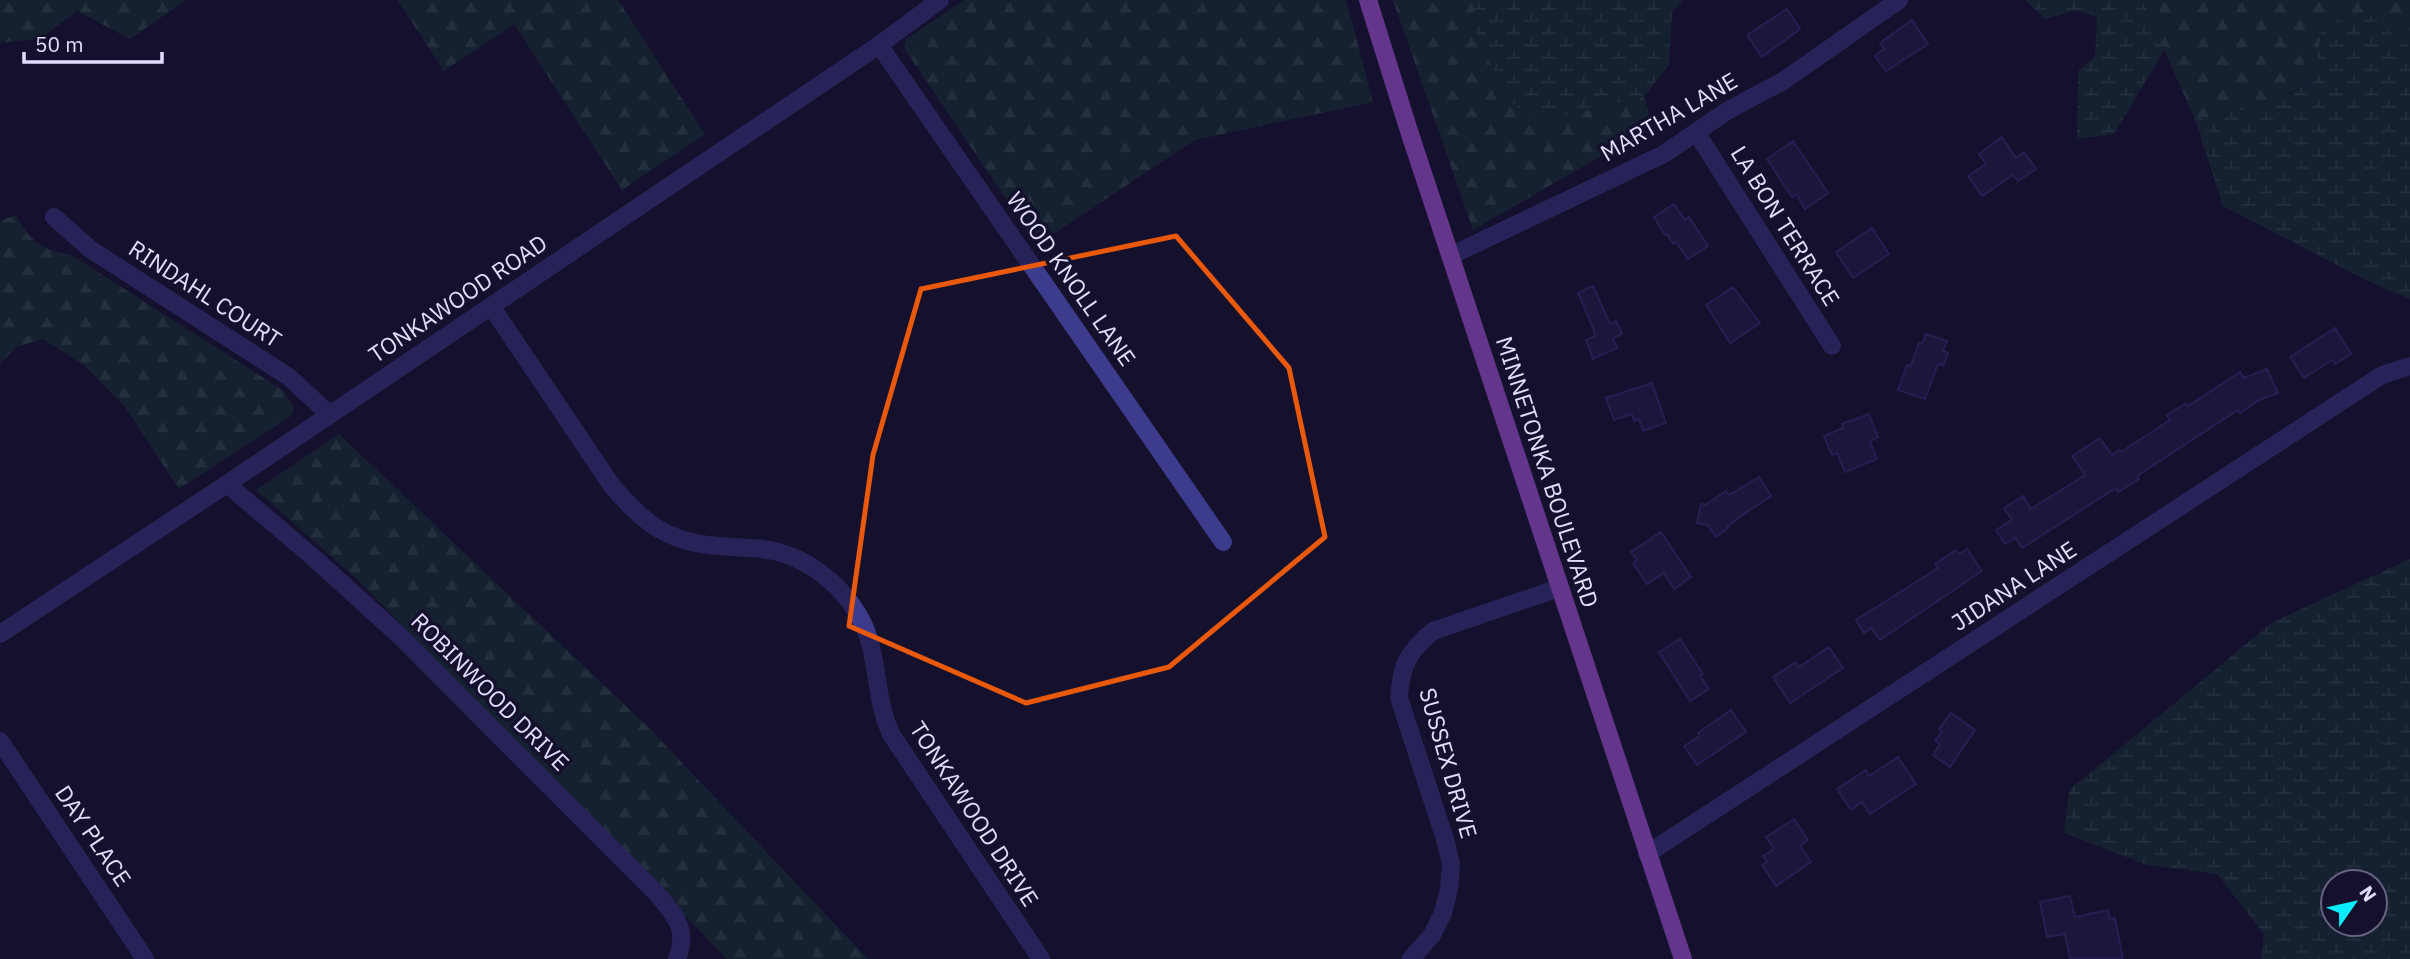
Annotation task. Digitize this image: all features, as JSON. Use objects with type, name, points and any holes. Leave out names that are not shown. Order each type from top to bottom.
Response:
[{"type":"main road","name":"MINNETONKA BOULEVARD","points":[[1368,0],[1683,959]]},
{"type":"street","name":"TONKAWOOD ROAD","points":[[0,634],[879,45],[940,0]]},
{"type":"street","name":"MARTHA LANE","points":[[1450,256],[1664,154],[1727,111],[1783,81],[1899,0]]},
{"type":"street","name":"WOOD KNOLL LANE","points":[[879,45],[1223,542]]},
{"type":"street","name":"LA BON TERRACE","points":[[1696,132],[1832,346]]},
{"type":"street","name":"RINDAHL COURT","points":[[54,217],[90,249],[289,377],[329,414]]},
{"type":"street","name":"TONKAWOOD DRIVE","points":[[491,306],[612,486],[631,508],[652,525],[678,538],[705,545],[765,549],[794,558],[821,572],[844,593],[860,618],[872,646],[882,715],[891,734],[1041,959]]},
{"type":"street","name":"JIDANA LANE","points":[[1647,854],[2382,375],[2410,366]]},
{"type":"street","name":"ROBINWOOD DRIVE","points":[[227,484],[400,636],[659,897],[677,918],[681,931],[682,944],[677,959]]},
{"type":"street","name":"SUSSEX DRIVE","points":[[1411,959],[1432,935],[1443,914],[1451,864],[1399,698],[1406,659],[1417,643],[1433,631],[1559,588]]},
{"type":"street","name":"DAY PLACE","points":[[0,741],[145,959]]},
{"type":"highlighted area","points":[[1176,236],[1289,368],[1325,537],[1169,667],[1026,703],[849,626],[873,455],[921,289]]},
{"type":"green space","points":[[0,0],[186,0],[130,39],[77,11],[41,38],[0,43]]},
{"type":"green space","points":[[397,0],[618,0],[705,134],[622,190],[514,24],[444,71]]},
{"type":"green space","points":[[964,0],[1346,0],[1373,102],[1195,140],[1037,245],[904,48],[906,39]]},
{"type":"green space","points":[[1393,0],[1473,0],[1477,40],[1545,120],[1644,97],[1653,126],[1473,230]]},
{"type":"green space","points":[[1473,0],[1684,0],[1672,12],[1669,65],[1644,97],[1545,120],[1514,105],[1477,40]]},
{"type":"green space","points":[[2025,0],[2142,0],[2165,49],[2114,134],[2077,139],[2078,71],[2095,57],[2097,17],[2076,10],[2045,19]]},
{"type":"green space","points":[[2142,0],[2410,0],[2410,48],[2370,15],[2313,80],[2269,105],[2195,119]]},
{"type":"green space","points":[[2370,15],[2410,48],[2410,299],[2374,284],[2223,206],[2195,119],[2269,105],[2313,81],[2322,26]]},
{"type":"green space","points":[[16,215],[32,238],[44,247],[71,255],[284,391],[294,408],[291,416],[179,489],[125,407],[85,366],[43,339],[16,347],[0,364],[0,221]]},
{"type":"green space","points":[[339,434],[648,727],[868,959],[727,959],[360,582],[256,490]]},
{"type":"green space","points":[[2410,559],[2410,959],[2261,959],[2264,934],[2217,874],[2147,865],[2064,833],[2069,790],[2273,622]]},
{"type":"building","points":[[1787,9],[1800,29],[1762,57],[1747,35]]},
{"type":"building","points":[[1912,20],[1928,44],[1886,71],[1875,56],[1884,49],[1880,43]]},
{"type":"building","points":[[2002,137],[2016,158],[2024,152],[2036,169],[2018,181],[2013,175],[1982,196],[1968,176],[1986,164],[1979,154]]},
{"type":"building","points":[[1793,141],[1828,193],[1805,209],[1796,194],[1792,197],[1767,159]]},
{"type":"building","points":[[1674,204],[1685,220],[1689,217],[1708,246],[1688,259],[1676,242],[1673,244],[1667,234],[1665,235],[1654,217]]},
{"type":"building","points":[[1872,228],[1889,254],[1853,278],[1836,252]]},
{"type":"building","points":[[1593,286],[1610,324],[1616,321],[1622,334],[1613,338],[1617,348],[1593,359],[1586,340],[1595,336],[1594,330],[1578,293]]},
{"type":"building","points":[[1733,287],[1760,323],[1730,343],[1706,305]]},
{"type":"building","points":[[2335,328],[2351,354],[2335,364],[2332,360],[2304,378],[2290,357]]},
{"type":"building","points":[[1926,334],[1947,341],[1943,351],[1948,353],[1943,366],[1938,364],[1925,399],[1898,390],[1907,365],[1911,366],[1919,343],[1922,344]]},
{"type":"building","points":[[2267,369],[2278,393],[2259,400],[2240,413],[2238,410],[2137,476],[2139,479],[2118,492],[2116,488],[2022,548],[2015,538],[2005,544],[1996,530],[2012,520],[2004,508],[2023,496],[2031,509],[2085,475],[2072,456],[2100,438],[2112,455],[2119,450],[2121,452],[2170,420],[2167,415],[2186,403],[2188,406],[2240,372],[2244,378]]},
{"type":"building","points":[[1652,383],[1666,423],[1643,431],[1639,419],[1634,421],[1632,414],[1614,420],[1606,398]]},
{"type":"building","points":[[1869,414],[1878,437],[1870,441],[1877,459],[1845,472],[1837,453],[1832,455],[1824,436],[1843,428],[1842,424]]},
{"type":"building","points":[[1759,477],[1771,496],[1716,537],[1708,525],[1697,523],[1701,504],[1705,505],[1726,491],[1729,495]]},
{"type":"building","points":[[1661,532],[1691,577],[1674,589],[1664,573],[1647,584],[1633,563],[1637,560],[1631,552]]},
{"type":"building","points":[[1967,549],[1982,571],[1880,640],[1871,628],[1864,633],[1856,620],[1938,568],[1935,564],[1956,550],[1959,554]]},
{"type":"building","points":[[1680,639],[1703,674],[1700,676],[1709,689],[1690,701],[1659,652]]},
{"type":"building","points":[[1829,647],[1843,668],[1790,703],[1773,677],[1796,662],[1799,667]]},
{"type":"building","points":[[1731,710],[1746,732],[1697,765],[1684,746]]},
{"type":"building","points":[[1951,713],[1975,730],[1950,767],[1933,755],[1940,744],[1935,741],[1942,731],[1939,729]]},
{"type":"building","points":[[1898,757],[1916,784],[1870,814],[1862,802],[1851,810],[1837,789],[1866,770],[1869,776]]},
{"type":"building","points":[[1794,819],[1808,840],[1800,846],[1811,862],[1776,886],[1762,865],[1767,862],[1763,856],[1774,849],[1766,837]]},
{"type":"building","points":[[2070,896],[2075,917],[2108,910],[2110,919],[2115,918],[2123,959],[2070,959],[2065,934],[2047,937],[2040,902]]}]
